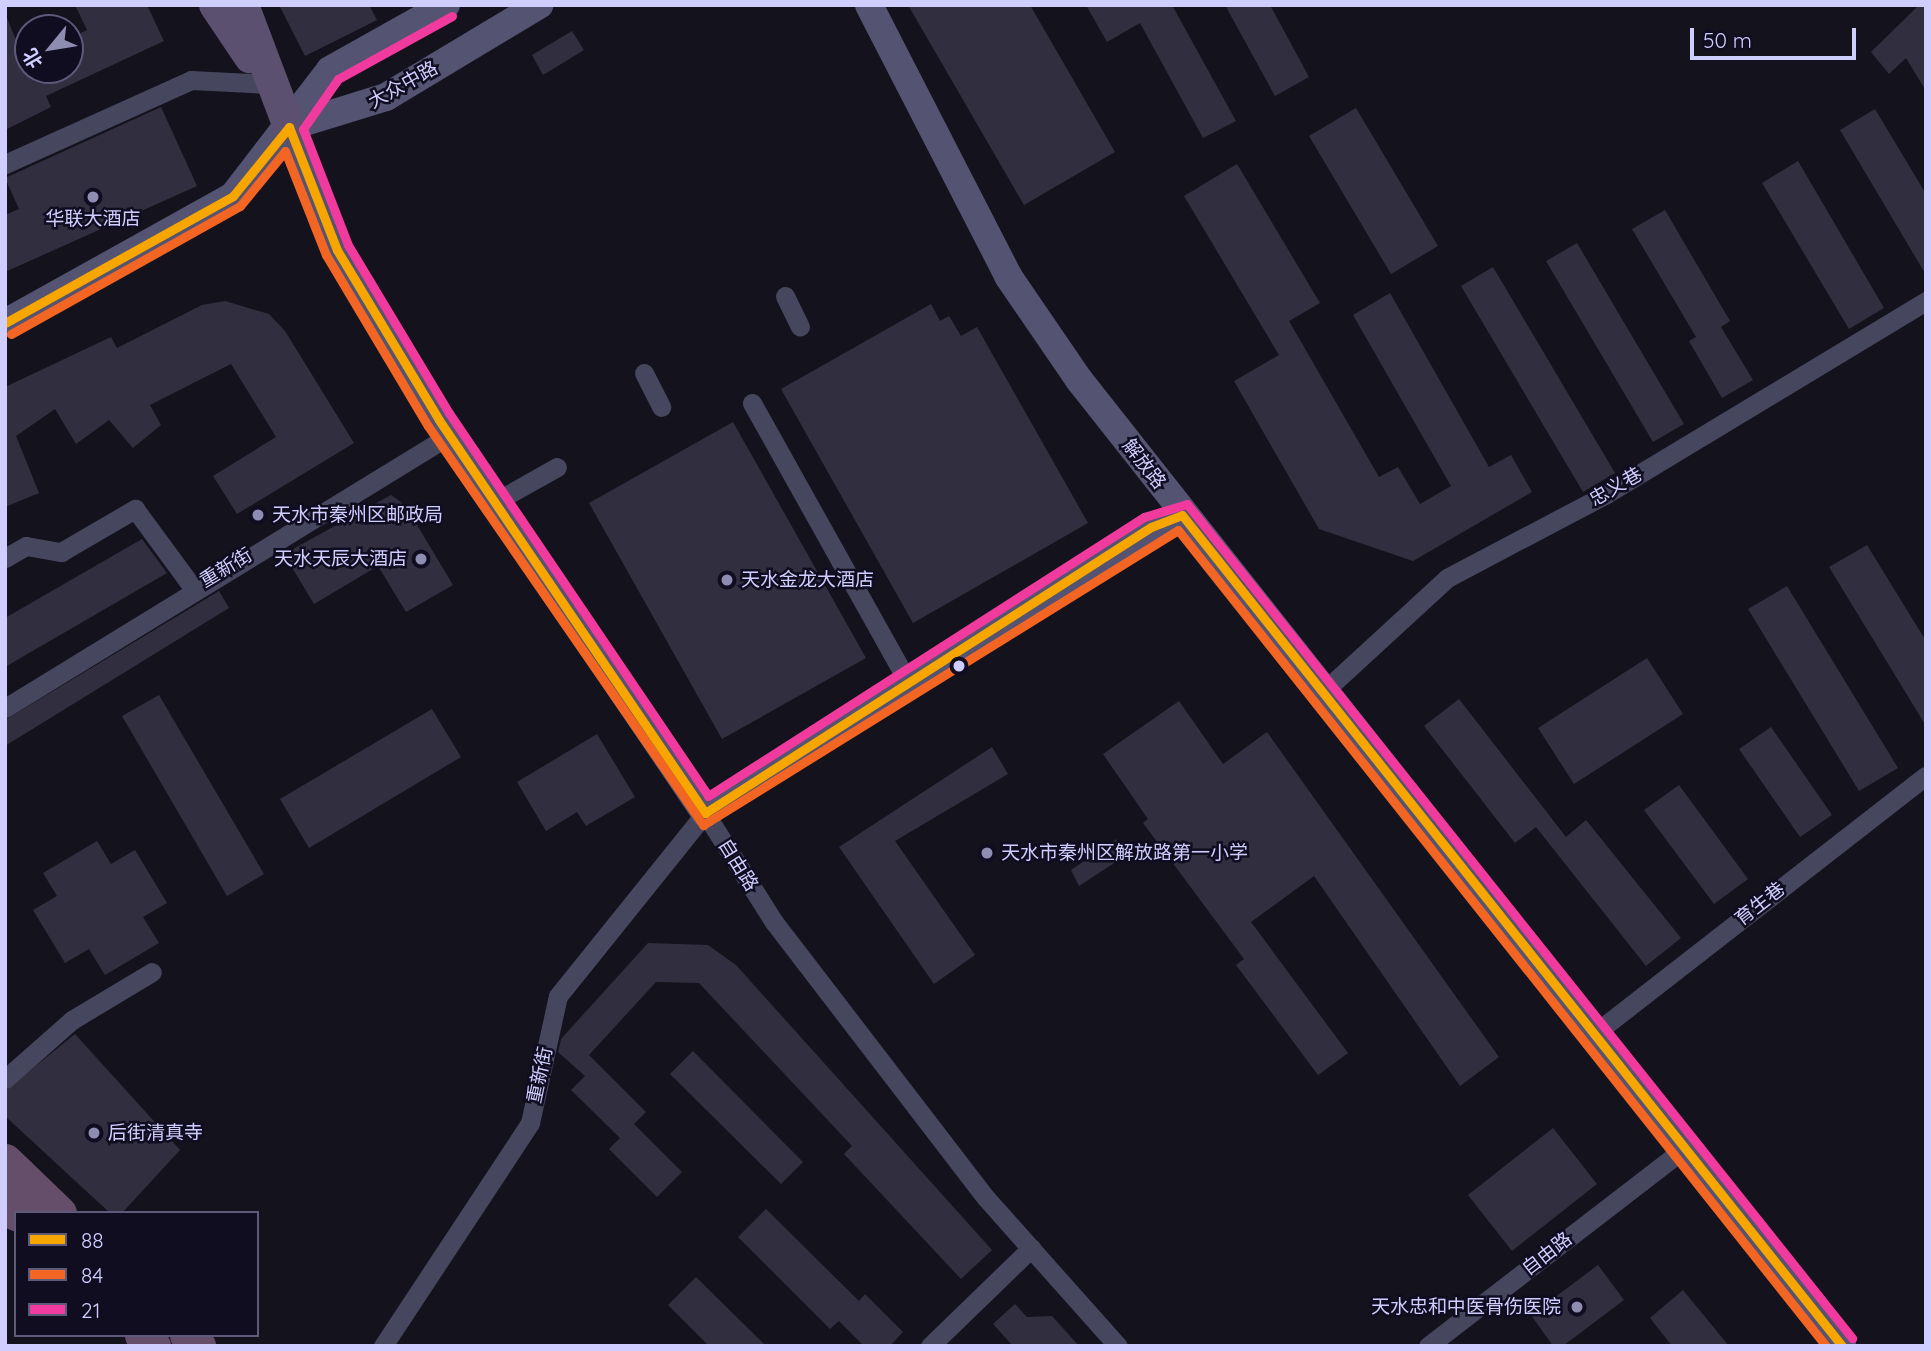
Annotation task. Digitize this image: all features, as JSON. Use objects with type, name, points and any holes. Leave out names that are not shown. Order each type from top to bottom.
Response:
[{"type":"highway","points":[[5,1161],[58,1211]]},
{"type":"main road","points":[[215,5],[268,84],[289,127]]},
{"type":"main road","points":[[243,5],[268,84]]},
{"type":"main road","points":[[5,323],[233,195],[289,127],[330,70],[446,5]]},
{"type":"main road","name":"大众中路","points":[[289,127],[386,97],[539,5]]},
{"type":"main road","name":"解放路","points":[[869,5],[1008,276],[1182,515],[1842,1346]]},
{"type":"main road","name":"自由路","points":[[289,127],[337,250],[450,435],[705,813]]},
{"type":"main road","points":[[705,813],[907,680],[1151,527],[1182,515]]},
{"type":"street","points":[[5,164],[191,80],[268,84]]},
{"type":"street","points":[[785,296],[800,327]]},
{"type":"street","name":"忠义巷","points":[[1322,693],[1447,578],[1606,494],[1926,301]]},
{"type":"street","points":[[644,373],[662,407]]},
{"type":"street","points":[[752,403],[907,680]]},
{"type":"street","name":"重新街","points":[[5,708],[193,588],[450,435]]},
{"type":"street","points":[[495,502],[557,467]]},
{"type":"street","points":[[5,558],[26,546],[61,552],[135,509],[193,588]]},
{"type":"street","name":"育生巷","points":[[1594,1034],[1926,776]]},
{"type":"street","name":"重新街","points":[[383,1346],[530,1123],[558,996],[705,813]]},
{"type":"street","name":"自由路","points":[[705,813],[774,922],[1031,1248],[1118,1346]]},
{"type":"street","points":[[5,1079],[72,1020],[152,971]]},
{"type":"street","name":"自由路","points":[[1428,1346],[1685,1148]]},
{"type":"street","points":[[930,1346],[1031,1248]]},
{"type":"building","points":[[75,5],[147,5],[164,41],[84,78],[84,31],[87,30],[84,14],[79,14]]},
{"type":"building","points":[[279,5],[369,5],[377,20],[305,56]]},
{"type":"building","points":[[908,5],[1030,5],[1115,152],[1024,205]]},
{"type":"building","points":[[1086,5],[1172,5],[1236,121],[1203,138],[1140,23],[1107,42]]},
{"type":"building","points":[[1225,5],[1270,5],[1309,77],[1275,96]]},
{"type":"building","points":[[1919,5],[1926,5],[1926,91],[1906,58],[1889,74],[1871,52]]},
{"type":"building","points":[[5,13],[14,35],[14,84],[72,84],[46,96],[51,107],[5,130]]},
{"type":"building","points":[[572,31],[584,50],[543,75],[532,55]]},
{"type":"building","name":"华联大酒店","points":[[161,107],[197,186],[5,272],[5,215],[19,209],[5,178]]},
{"type":"building","points":[[1356,108],[1438,246],[1391,274],[1309,136]]},
{"type":"building","points":[[1875,109],[1926,194],[1926,275],[1840,130]]},
{"type":"building","points":[[1798,161],[1884,308],[1849,329],[1762,183]]},
{"type":"building","points":[[1237,164],[1320,303],[1289,321],[1379,477],[1398,467],[1420,504],[1451,486],[1353,315],[1390,293],[1489,467],[1511,455],[1532,492],[1413,561],[1319,529],[1234,381],[1279,355],[1184,196]]},
{"type":"building","points":[[1665,210],[1730,321],[1721,327],[1753,380],[1722,398],[1689,341],[1696,337],[1632,229]]},
{"type":"building","points":[[1577,243],[1684,424],[1653,442],[1546,261]]},
{"type":"building","points":[[1493,267],[1615,473],[1583,492],[1461,286]]},
{"type":"building","points":[[225,301],[269,314],[285,331],[354,443],[237,514],[213,476],[276,437],[231,364],[150,405],[161,425],[133,448],[109,420],[76,444],[55,409],[16,436],[39,493],[5,507],[5,387],[111,337],[117,348],[202,305]]},
{"type":"building","points":[[931,304],[940,321],[949,316],[961,336],[977,327],[1088,523],[913,623],[781,389]]},
{"type":"building","name":"天水金龙大酒店","points":[[733,422],[866,658],[722,739],[589,503]]},
{"type":"building","points":[[391,495],[405,505],[453,585],[406,612],[378,566],[314,604],[284,554]]},
{"type":"building","points":[[142,539],[167,573],[5,667],[5,618]]},
{"type":"building","points":[[1867,545],[1926,641],[1926,726],[1829,567]]},
{"type":"building","points":[[1787,586],[1898,768],[1859,791],[1748,609]]},
{"type":"building","points":[[219,591],[229,608],[5,746],[5,720]]},
{"type":"building","points":[[1647,658],[1683,714],[1574,784],[1538,728]]},
{"type":"building","points":[[159,695],[264,874],[227,896],[122,716]]},
{"type":"building","points":[[1459,699],[1566,837],[1586,820],[1681,938],[1646,966],[1536,827],[1515,843],[1424,726]]},
{"type":"building","points":[[1179,701],[1223,764],[1267,732],[1499,1057],[1460,1086],[1314,876],[1251,922],[1348,1053],[1318,1075],[1236,965],[1244,959],[1143,823],[1148,819],[1103,754]]},
{"type":"building","points":[[432,709],[461,757],[309,848],[280,799]]},
{"type":"building","points":[[1771,727],[1832,815],[1800,837],[1739,749]]},
{"type":"building","points":[[597,734],[635,797],[586,826],[577,812],[546,831],[517,782]]},
{"type":"building","points":[[992,747],[1008,774],[895,841],[975,955],[934,984],[839,847]]},
{"type":"building","points":[[1679,785],[1748,879],[1714,904],[1644,810]]},
{"type":"building","points":[[1117,839],[1125,856],[1079,886],[1071,870]]},
{"type":"building","points":[[97,841],[111,864],[135,850],[167,903],[143,917],[159,943],[105,975],[89,949],[65,963],[33,910],[57,896],[43,873]]},
{"type":"building","points":[[648,943],[708,945],[736,965],[992,1250],[961,1279],[844,1154],[852,1146],[699,983],[656,982],[589,1055],[646,1112],[634,1124],[682,1172],[657,1197],[609,1149],[620,1138],[571,1090],[585,1076],[558,1052],[561,1039]]},
{"type":"building","name":"后街清真寺","points":[[75,1034],[180,1150],[124,1211],[108,1211],[5,1116],[5,1091]]},
{"type":"building","points":[[693,1051],[803,1162],[781,1184],[670,1074]]},
{"type":"building","points":[[1553,1128],[1597,1184],[1512,1251],[1468,1195]]},
{"type":"building","points":[[766,1209],[859,1301],[865,1294],[903,1332],[890,1346],[864,1346],[839,1321],[830,1329],[738,1237]]},
{"type":"building","name":"天水忠和中医骨伤医院","points":[[1598,1265],[1624,1300],[1563,1346],[1553,1346],[1531,1315]]},
{"type":"building","points":[[696,1277],[766,1346],[709,1346],[668,1305]]},
{"type":"building","points":[[1683,1290],[1729,1346],[1672,1346],[1650,1318]]},
{"type":"building","points":[[1015,1304],[1027,1317],[1052,1316],[1079,1346],[1013,1346],[993,1324]]},
{"type":"transit line","name":"21","points":[[452,16],[338,79],[303,129],[348,245],[449,413],[708,796],[1144,517],[1187,504],[1852,1338]]},
{"type":"transit line","name":"88","points":[[5,323],[233,196],[289,127],[337,250],[439,420],[705,813],[1151,527],[1182,515],[1842,1346]]},
{"type":"transit line","name":"84","points":[[11,334],[240,206],[285,151],[326,255],[428,426],[703,825],[1178,530],[1826,1346]]},
{"type":"place","name":"华联大酒店","points":[[93,197]]},
{"type":"place","name":"天水市秦州区邮政局","points":[[258,515]]},
{"type":"place","name":"天水天辰大酒店","points":[[421,559]]},
{"type":"place","name":"天水金龙大酒店","points":[[727,580]]},
{"type":"place","name":"天水市秦州区解放路第一小学","points":[[987,853]]},
{"type":"place","name":"后街清真寺","points":[[94,1133]]},
{"type":"place","name":"天水忠和中医骨伤医院","points":[[1577,1307]]}]
